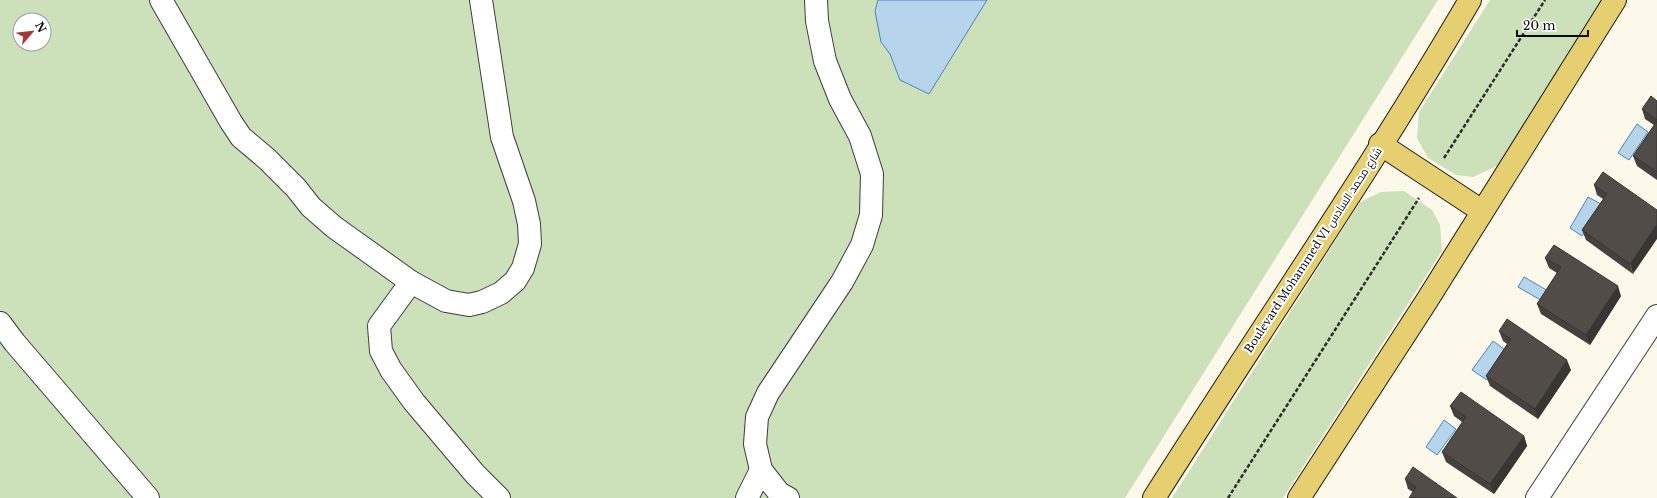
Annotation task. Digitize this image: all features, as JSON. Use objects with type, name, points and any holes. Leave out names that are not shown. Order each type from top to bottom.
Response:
[{"type":"main road","name":"Boulevard Mohammed VI شارع محمد السادس","points":[[1154,498],[1434,62],[1470,0]]},
{"type":"main road","points":[[1299,498],[1615,0]]},
{"type":"main road","points":[[1380,144],[1482,211]]},
{"type":"street","points":[[161,0],[241,137],[267,159],[296,188],[311,207],[334,227],[411,282],[446,301],[469,305],[482,302],[495,296],[511,285],[523,268],[530,244],[529,224],[524,201],[502,137],[481,0]]},
{"type":"street","points":[[788,498],[779,492],[761,470],[755,444],[757,417],[768,393],[842,282],[862,245],[872,215],[872,174],[860,136],[840,99],[825,61],[817,21],[816,0]]},
{"type":"street","points":[[411,282],[379,326],[381,351],[391,370],[414,402],[475,474],[499,498]]},
{"type":"street","points":[[1537,498],[1657,316]]},
{"type":"street","points":[[0,323],[15,343],[148,498]]},
{"type":"street","points":[[747,498],[761,470]]},
{"type":"path","points":[[1228,498],[1545,0]]},
{"type":"green space","points":[[0,0],[1438,0],[1125,498],[0,498]]},
{"type":"green space","points":[[1490,0],[1602,0],[1497,166],[1473,177],[1456,175],[1428,158],[1417,138],[1419,112]]},
{"type":"green space","points":[[1404,191],[1432,210],[1440,225],[1442,251],[1283,498],[1172,498],[1360,202],[1381,192]]},
{"type":"water","points":[[878,0],[987,0],[929,94],[900,80],[890,54],[881,42],[875,11]]},
{"type":"water","points":[[1637,124],[1648,132],[1629,160],[1618,153]]},
{"type":"water","points":[[1588,197],[1601,204],[1582,236],[1570,228]]},
{"type":"water","points":[[1524,277],[1550,292],[1544,302],[1518,287]]},
{"type":"water","points":[[1493,341],[1508,352],[1487,380],[1472,370]]},
{"type":"water","points":[[1444,420],[1456,429],[1437,455],[1426,447]]},
{"type":"building","points":[[1651,96],[1657,101],[1657,120],[1642,109]]},
{"type":"building","points":[[1657,121],[1657,172],[1633,156]]},
{"type":"building","points":[[1603,172],[1657,210],[1657,224],[1630,264],[1582,230],[1607,194],[1594,185]]},
{"type":"building","points":[[1554,245],[1618,286],[1586,335],[1537,304],[1561,267],[1545,258]]},
{"type":"building","points":[[1507,319],[1567,360],[1535,409],[1486,376],[1511,339],[1499,331]]},
{"type":"building","points":[[1461,392],[1524,436],[1490,484],[1442,452],[1466,417],[1450,406]]},
{"type":"building","points":[[1413,467],[1457,498],[1409,498],[1416,487],[1405,479]]}]
